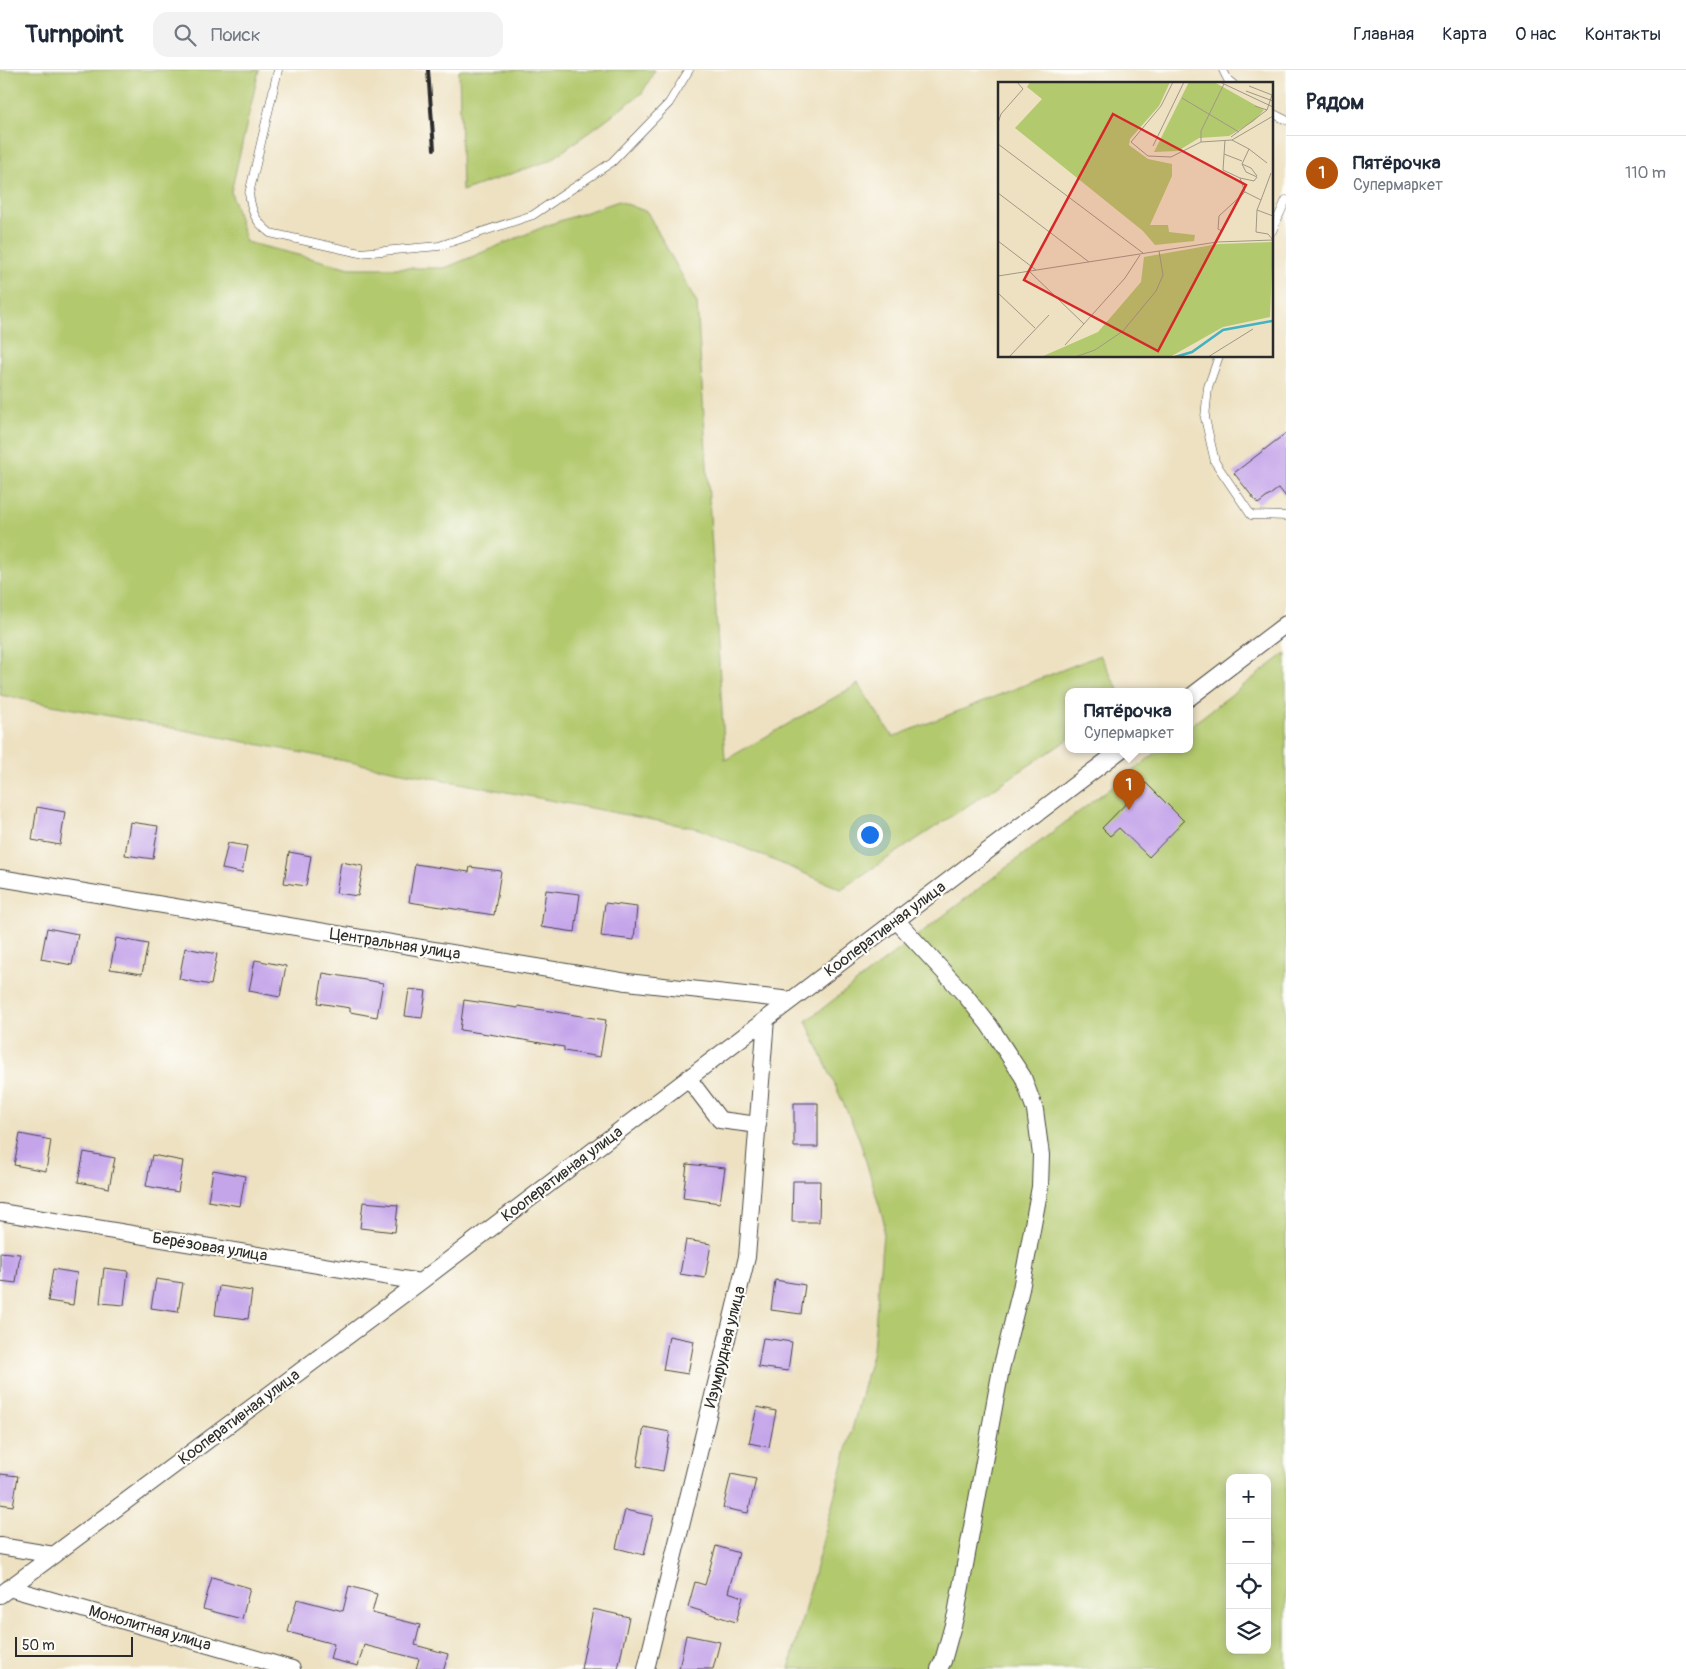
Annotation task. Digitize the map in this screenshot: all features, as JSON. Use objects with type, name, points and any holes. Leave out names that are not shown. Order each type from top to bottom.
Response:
[{"type":"street","points":[[1193,695],[1286,624]]},
{"type":"street","name":"Кооперативная улица","points":[[5,1591],[420,1282],[1117,753]]},
{"type":"street","name":"Центральная улица","points":[[0,878],[626,982],[791,1000]]},
{"type":"street","points":[[896,920],[966,996],[988,1025],[1022,1077],[1035,1110],[1041,1156],[1040,1187],[1021,1289],[1001,1369],[956,1614],[939,1669]]},
{"type":"street","name":"Изумрудная улица","points":[[646,1669],[747,1257],[766,1019]]},
{"type":"street","points":[[688,1078],[720,1120],[758,1125]]},
{"type":"street","name":"Берёзовая улица","points":[[0,1212],[420,1282]]},
{"type":"street","points":[[0,1546],[54,1555]]},
{"type":"street","name":"Монолитная улица","points":[[5,1591],[292,1669]]},
{"type":"lane","points":[[278,70],[249,194],[252,212],[261,226],[270,233],[360,253],[439,246],[533,215],[612,162],[669,103],[689,70]]},
{"type":"lane","points":[[1224,70],[1230,82]]},
{"type":"lane","points":[[1274,114],[1286,120]]},
{"type":"lane","points":[[1274,227],[1286,200]]},
{"type":"lane","points":[[1218,358],[1208,387],[1205,418],[1215,462],[1251,515],[1286,516]]},
{"type":"green space","points":[[0,70],[259,70],[231,192],[246,242],[350,268],[445,268],[548,225],[619,201],[647,212],[697,303],[725,760],[858,684],[893,737],[1100,655],[1117,688],[1065,688],[1065,742],[841,889],[700,829],[0,695]]},
{"type":"green space","points":[[459,70],[655,70],[642,93],[551,160],[462,191]]},
{"type":"green space","points":[[1286,653],[1286,1669],[789,1669],[873,1350],[884,1222],[859,1138],[806,1021],[1156,753],[1193,753],[1193,724]]},
{"type":"building","points":[[1286,433],[1286,497],[1279,488],[1258,504],[1234,473]]},
{"type":"building","points":[[1146,783],[1184,821],[1149,857],[1119,828],[1110,836],[1102,828]]},
{"type":"building","points":[[37,807],[65,812],[60,845],[32,840]]},
{"type":"building","points":[[130,822],[158,826],[153,859],[125,855]]},
{"type":"building","points":[[228,843],[247,846],[242,873],[222,869]]},
{"type":"building","points":[[289,852],[311,856],[306,886],[284,883]]},
{"type":"building","points":[[341,862],[363,866],[358,896],[336,893]]},
{"type":"building","points":[[415,864],[469,872],[470,867],[501,871],[494,915],[409,902]]},
{"type":"building","points":[[546,890],[580,894],[575,932],[541,927]]},
{"type":"building","points":[[605,903],[637,907],[634,940],[601,936]]},
{"type":"building","points":[[47,928],[78,934],[72,965],[41,959]]},
{"type":"building","points":[[116,938],[148,944],[142,974],[110,969]]},
{"type":"building","points":[[185,948],[217,954],[211,985],[179,979]]},
{"type":"building","points":[[255,960],[286,966],[280,997],[249,991]]},
{"type":"building","points":[[323,973],[383,983],[377,1017],[350,1012],[350,1008],[318,1003]]},
{"type":"building","points":[[409,989],[426,991],[422,1018],[405,1016]]},
{"type":"building","points":[[464,1000],[518,1008],[518,1006],[606,1020],[600,1057],[564,1051],[564,1047],[460,1030]]},
{"type":"building","points":[[794,1103],[818,1103],[818,1147],[794,1147]]},
{"type":"building","points":[[20,1134],[51,1140],[46,1171],[14,1165]]},
{"type":"building","points":[[84,1152],[115,1158],[109,1188],[78,1182]]},
{"type":"building","points":[[152,1155],[183,1161],[178,1192],[146,1186]]},
{"type":"building","points":[[687,1164],[725,1168],[720,1203],[683,1198]]},
{"type":"building","points":[[213,1170],[245,1176],[240,1206],[208,1201]]},
{"type":"building","points":[[793,1181],[820,1181],[819,1222],[792,1222]]},
{"type":"building","points":[[363,1202],[398,1205],[395,1232],[360,1228]]},
{"type":"building","points":[[686,1240],[711,1244],[705,1278],[680,1274]]},
{"type":"building","points":[[0,1252],[20,1254],[16,1283],[0,1281]]},
{"type":"building","points":[[104,1268],[128,1271],[124,1305],[100,1303]]},
{"type":"building","points":[[53,1269],[77,1273],[73,1305],[48,1301]]},
{"type":"building","points":[[156,1279],[183,1283],[178,1312],[151,1308]]},
{"type":"building","points":[[775,1280],[805,1285],[801,1314],[771,1310]]},
{"type":"building","points":[[219,1286],[252,1291],[248,1319],[215,1315]]},
{"type":"building","points":[[669,1336],[694,1341],[688,1374],[663,1370]]},
{"type":"building","points":[[763,1338],[792,1342],[788,1371],[758,1367]]},
{"type":"building","points":[[757,1407],[776,1411],[769,1447],[749,1443]]},
{"type":"building","points":[[644,1427],[670,1432],[663,1471],[637,1466]]},
{"type":"building","points":[[0,1474],[18,1476],[13,1506],[0,1504]]},
{"type":"building","points":[[731,1474],[756,1479],[748,1513],[723,1508]]},
{"type":"building","points":[[625,1510],[653,1516],[644,1555],[616,1548]]},
{"type":"building","points":[[716,1546],[739,1553],[728,1592],[743,1597],[736,1622],[688,1607],[695,1582],[705,1585]]},
{"type":"building","points":[[212,1577],[250,1588],[242,1619],[203,1609]]},
{"type":"building","points":[[349,1586],[377,1594],[372,1613],[420,1625],[415,1645],[448,1654],[444,1669],[416,1669],[419,1659],[364,1645],[358,1666],[330,1659],[334,1644],[288,1632],[297,1599],[343,1611]]},
{"type":"building","points":[[593,1609],[629,1617],[618,1669],[581,1669]]},
{"type":"building","points":[[686,1635],[720,1642],[713,1669],[679,1669]]},
{"type":"railway","points":[[428,70],[434,149]]},
{"type":"place","name":"Пятёрочка","points":[[1129,810]]}]
